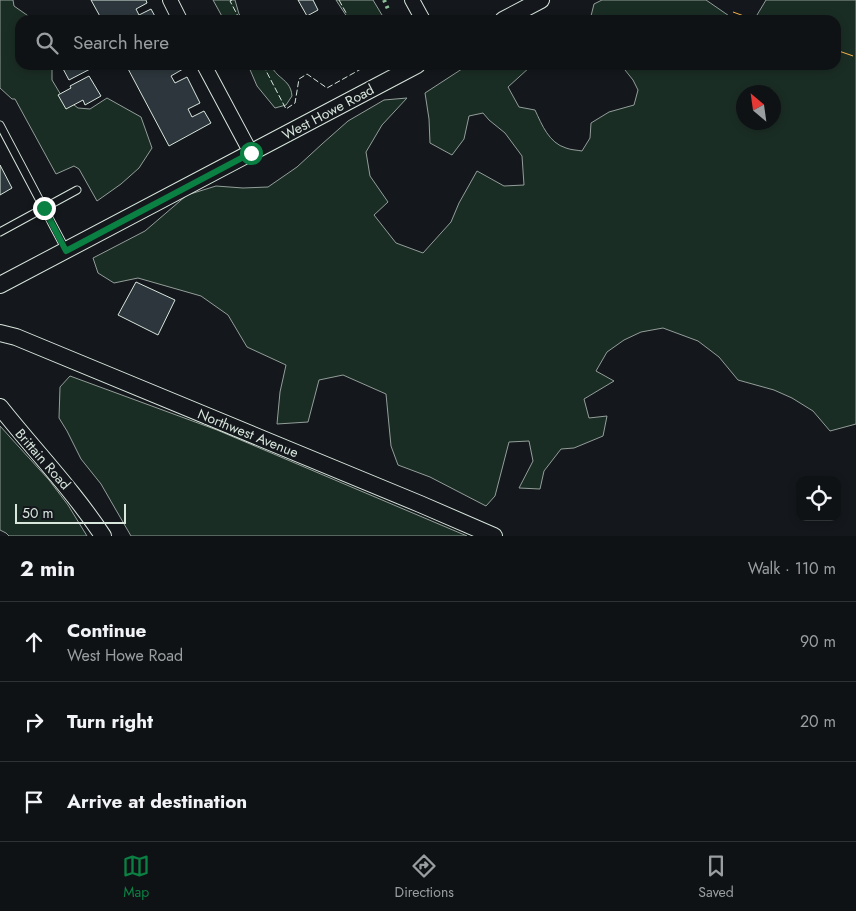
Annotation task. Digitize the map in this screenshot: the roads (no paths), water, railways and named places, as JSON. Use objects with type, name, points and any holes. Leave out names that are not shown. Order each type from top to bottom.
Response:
[{"type":"street","points":[[170,0],[178,15]]},
{"type":"street","points":[[412,0],[420,15]]},
{"type":"street","points":[[512,15],[541,0]]},
{"type":"street","points":[[207,70],[251,153]]},
{"type":"street","name":"West Howe Road","points":[[0,285],[408,70]]},
{"type":"street","name":"Northwest Avenue","points":[[0,333],[16,337],[494,536]]},
{"type":"street","name":"Brittain Road","points":[[0,407],[19,432],[66,484],[103,536]]},
{"type":"lane","points":[[0,125],[66,251]]},
{"type":"lane","points":[[0,232],[77,190]]}]
